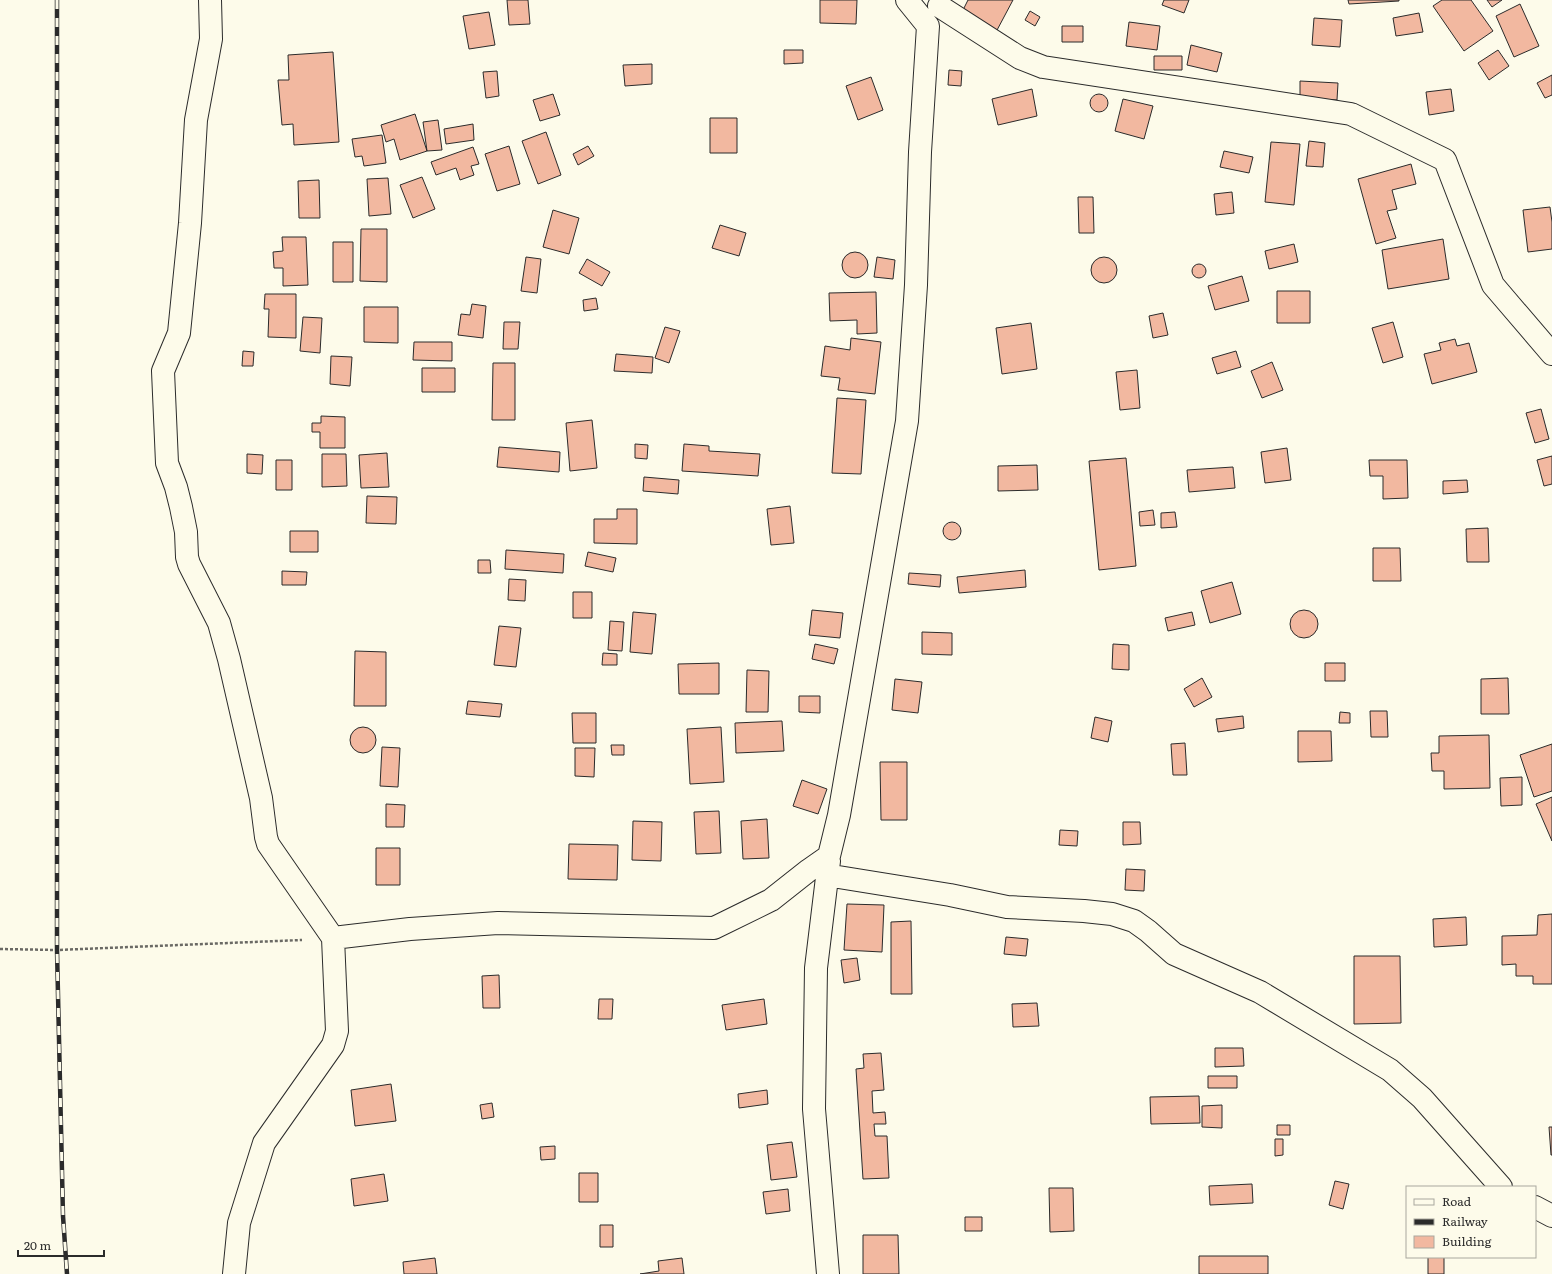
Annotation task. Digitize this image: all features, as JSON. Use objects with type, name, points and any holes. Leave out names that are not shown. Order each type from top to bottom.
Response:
[{"type":"street","points":[[210,0],[211,39],[196,120],[190,223],[179,333],[163,371],[167,463],[181,507],[186,532],[187,557],[189,564],[219,623],[229,659],[261,798],[268,844],[332,938],[336,1031],[333,1045],[264,1143],[239,1223],[234,1274]]},
{"type":"street","points":[[907,0],[928,26]]},
{"type":"street","points":[[828,1274],[814,1109],[816,968],[828,866],[839,815],[907,421],[916,285],[920,152],[928,26],[941,3],[1020,58],[1043,67],[1352,114],[1445,160],[1493,285],[1552,354]]},
{"type":"street","points":[[332,938],[410,929],[498,923],[714,928],[771,900],[809,870],[828,866],[1007,907],[1112,914],[1134,921],[1174,954],[1260,992],[1390,1070],[1422,1098],[1500,1186]]},
{"type":"street","points":[[1536,1207],[1552,1216]]},
{"type":"path","points":[[0,949],[57,950],[332,938]]},
{"type":"building","points":[[507,0],[528,0],[530,24],[509,25]]},
{"type":"building","points":[[820,0],[857,0],[856,24],[820,23]]},
{"type":"building","points":[[968,0],[1013,0],[996,32],[961,14]]},
{"type":"building","points":[[1164,0],[1189,0],[1184,13],[1162,5]]},
{"type":"building","points":[[1348,0],[1399,0],[1399,1],[1349,4]]},
{"type":"building","points":[[1442,0],[1471,0],[1493,31],[1464,51],[1433,6]]},
{"type":"building","points":[[1487,0],[1502,0],[1492,7]]},
{"type":"building","points":[[1520,4],[1539,46],[1514,57],[1496,16]]},
{"type":"building","points":[[1030,11],[1040,17],[1035,26],[1025,20]]},
{"type":"building","points":[[489,12],[495,45],[469,49],[463,16]]},
{"type":"building","points":[[1419,13],[1423,32],[1396,36],[1393,18]]},
{"type":"building","points":[[1314,18],[1342,20],[1340,47],[1312,45]]},
{"type":"building","points":[[1129,22],[1160,26],[1157,50],[1126,46]]},
{"type":"building","points":[[1062,26],[1083,26],[1083,42],[1062,42]]},
{"type":"building","points":[[1191,45],[1222,53],[1217,72],[1187,65]]},
{"type":"building","points":[[784,50],[803,50],[803,63],[784,64]]},
{"type":"building","points":[[1498,50],[1509,66],[1489,80],[1478,63]]},
{"type":"building","points":[[333,52],[339,142],[294,145],[293,124],[282,125],[278,80],[289,80],[288,55]]},
{"type":"building","points":[[1154,56],[1182,56],[1182,70],[1154,70]]},
{"type":"building","points":[[652,64],[652,84],[625,86],[623,65]]},
{"type":"building","points":[[949,70],[962,71],[961,86],[948,85]]},
{"type":"building","points":[[497,71],[499,96],[486,98],[483,72]]},
{"type":"building","points":[[1552,75],[1552,95],[1545,98],[1537,83]]},
{"type":"building","points":[[871,77],[883,110],[858,120],[846,86]]},
{"type":"building","points":[[1300,81],[1338,83],[1337,100],[1300,98]]},
{"type":"building","points":[[1032,89],[1037,116],[998,125],[992,99]]},
{"type":"building","points":[[1451,89],[1454,111],[1429,115],[1426,92]]},
{"type":"building","points":[[553,94],[560,115],[540,121],[533,100]]},
{"type":"building","points":[[1095,94],[1103,94],[1108,99],[1106,110],[1103,112],[1095,112],[1090,107],[1090,99]]},
{"type":"building","points":[[1123,99],[1153,106],[1144,139],[1115,131]]},
{"type":"building","points":[[415,114],[427,151],[400,160],[394,139],[386,142],[381,125]]},
{"type":"building","points":[[710,118],[737,118],[737,153],[710,153]]},
{"type":"building","points":[[438,120],[442,150],[427,151],[423,122]]},
{"type":"building","points":[[473,124],[474,140],[446,144],[444,129]]},
{"type":"building","points":[[546,132],[561,175],[538,184],[522,141]]},
{"type":"building","points":[[382,135],[386,163],[364,166],[362,156],[355,157],[352,139]]},
{"type":"building","points":[[1309,141],[1325,143],[1323,167],[1306,166]]},
{"type":"building","points":[[1271,142],[1300,144],[1294,205],[1265,202]]},
{"type":"building","points":[[509,146],[520,184],[497,191],[485,154]]},
{"type":"building","points":[[588,146],[594,156],[578,165],[573,154]]},
{"type":"building","points":[[473,147],[479,164],[471,166],[474,175],[460,180],[456,168],[436,175],[431,162]]},
{"type":"building","points":[[1224,151],[1253,157],[1249,173],[1220,167]]},
{"type":"building","points":[[1411,164],[1416,184],[1392,190],[1397,209],[1387,211],[1396,238],[1376,244],[1358,179]]},
{"type":"building","points":[[422,177],[435,209],[413,218],[400,185]]},
{"type":"building","points":[[388,178],[391,214],[369,216],[367,179]]},
{"type":"building","points":[[319,180],[320,218],[299,218],[298,181]]},
{"type":"building","points":[[1232,192],[1234,213],[1216,215],[1214,194]]},
{"type":"building","points":[[1078,197],[1093,197],[1094,233],[1079,233]]},
{"type":"building","points":[[1550,207],[1552,222],[1552,249],[1528,252],[1523,210]]},
{"type":"building","points":[[553,210],[579,218],[569,254],[543,247]]},
{"type":"building","points":[[720,225],[746,233],[739,256],[712,248]]},
{"type":"building","points":[[361,229],[387,229],[387,282],[360,281]]},
{"type":"building","points":[[282,237],[306,237],[308,285],[283,286],[283,268],[274,268],[273,252],[283,251]]},
{"type":"building","points":[[1443,239],[1449,279],[1388,289],[1382,250]]},
{"type":"building","points":[[333,242],[353,242],[353,282],[333,282]]},
{"type":"building","points":[[1294,244],[1298,262],[1269,269],[1265,251]]},
{"type":"building","points":[[855,252],[864,256],[868,265],[864,274],[855,278],[846,274],[842,265],[846,256]]},
{"type":"building","points":[[526,257],[541,259],[537,293],[521,291]]},
{"type":"building","points":[[877,257],[895,260],[893,279],[874,277]]},
{"type":"building","points":[[1104,257],[1113,261],[1117,270],[1113,279],[1104,283],[1095,279],[1091,270],[1095,261]]},
{"type":"building","points":[[587,259],[610,272],[602,286],[579,273]]},
{"type":"building","points":[[1196,264],[1202,264],[1206,268],[1206,274],[1202,278],[1196,278],[1192,274],[1192,268]]},
{"type":"building","points":[[1242,276],[1249,301],[1215,310],[1208,286]]},
{"type":"building","points":[[1277,291],[1310,291],[1310,323],[1277,323]]},
{"type":"building","points":[[876,292],[877,333],[857,334],[857,320],[830,321],[829,293]]},
{"type":"building","points":[[265,294],[296,294],[296,338],[268,337],[269,309],[264,309]]},
{"type":"building","points":[[596,298],[598,309],[584,311],[583,300]]},
{"type":"building","points":[[472,304],[486,306],[483,338],[458,335],[461,314],[470,315]]},
{"type":"building","points":[[364,307],[398,307],[398,343],[364,342]]},
{"type":"building","points":[[1163,313],[1168,335],[1153,338],[1149,316]]},
{"type":"building","points":[[303,317],[322,318],[320,353],[300,351]]},
{"type":"building","points":[[504,322],[520,322],[518,349],[503,349]]},
{"type":"building","points":[[1393,322],[1403,357],[1383,363],[1372,328]]},
{"type":"building","points":[[1031,323],[1037,369],[1002,374],[996,328]]},
{"type":"building","points":[[665,327],[680,331],[669,363],[655,358]]},
{"type":"building","points":[[851,338],[881,342],[875,394],[838,390],[840,378],[821,376],[825,346],[850,350]]},
{"type":"building","points":[[1455,339],[1457,346],[1469,343],[1477,372],[1432,384],[1424,354],[1441,350],[1439,343]]},
{"type":"building","points":[[414,342],[452,342],[452,361],[413,360]]},
{"type":"building","points":[[243,351],[254,352],[253,366],[242,366]]},
{"type":"building","points":[[1236,351],[1241,367],[1217,374],[1212,358]]},
{"type":"building","points":[[616,354],[653,357],[652,373],[614,371]]},
{"type":"building","points":[[331,356],[352,357],[350,386],[330,384]]},
{"type":"building","points":[[1272,362],[1283,390],[1262,398],[1251,371]]},
{"type":"building","points":[[493,363],[515,363],[515,420],[492,420]]},
{"type":"building","points":[[422,368],[455,368],[455,392],[422,392]]},
{"type":"building","points":[[1137,370],[1140,408],[1120,410],[1116,372]]},
{"type":"building","points":[[837,398],[866,400],[861,474],[832,473]]},
{"type":"building","points":[[1541,409],[1549,439],[1535,443],[1526,413]]},
{"type":"building","points":[[321,416],[345,417],[345,448],[320,448],[320,432],[312,432],[312,423],[321,423]]},
{"type":"building","points":[[592,420],[597,468],[570,471],[566,423]]},
{"type":"building","points":[[635,444],[648,445],[647,459],[635,458]]},
{"type":"building","points":[[684,444],[709,446],[709,451],[760,454],[758,476],[682,471]]},
{"type":"building","points":[[499,447],[560,452],[559,472],[497,467]]},
{"type":"building","points":[[1287,448],[1291,480],[1265,483],[1261,452]]},
{"type":"building","points":[[387,453],[389,487],[361,488],[359,455]]},
{"type":"building","points":[[247,454],[263,455],[262,474],[247,473]]},
{"type":"building","points":[[322,454],[346,454],[347,486],[322,487]]},
{"type":"building","points":[[1552,456],[1552,484],[1544,486],[1537,460]]},
{"type":"building","points":[[1126,458],[1136,566],[1099,570],[1089,461]]},
{"type":"building","points":[[276,460],[292,460],[292,490],[276,490]]},
{"type":"building","points":[[1369,460],[1407,460],[1408,498],[1383,499],[1383,476],[1370,476]]},
{"type":"building","points":[[1037,465],[1038,490],[998,491],[998,466]]},
{"type":"building","points":[[1233,467],[1235,488],[1189,492],[1187,470]]},
{"type":"building","points":[[644,477],[679,480],[678,494],[643,491]]},
{"type":"building","points":[[1467,480],[1468,492],[1443,494],[1443,481]]},
{"type":"building","points":[[367,496],[397,497],[396,524],[366,523]]},
{"type":"building","points":[[790,506],[794,543],[771,545],[767,509]]},
{"type":"building","points":[[617,509],[637,509],[637,544],[594,543],[594,519],[617,519]]},
{"type":"building","points":[[1153,510],[1155,525],[1140,526],[1139,512]]},
{"type":"building","points":[[1175,512],[1177,527],[1161,528],[1161,513]]},
{"type":"building","points":[[948,522],[956,522],[961,527],[959,538],[956,540],[948,540],[943,535],[943,527]]},
{"type":"building","points":[[1488,528],[1489,562],[1467,562],[1466,529]]},
{"type":"building","points":[[290,531],[318,531],[318,552],[290,552]]},
{"type":"building","points":[[1373,548],[1400,548],[1401,581],[1373,581]]},
{"type":"building","points":[[506,550],[564,554],[563,573],[505,569]]},
{"type":"building","points":[[588,552],[616,558],[613,572],[585,566]]},
{"type":"building","points":[[478,560],[490,560],[491,573],[478,573]]},
{"type":"building","points":[[1025,570],[1026,587],[959,593],[957,577]]},
{"type":"building","points":[[282,571],[307,572],[306,585],[282,585]]},
{"type":"building","points":[[909,573],[941,575],[940,587],[908,584]]},
{"type":"building","points":[[509,579],[526,580],[525,601],[508,600]]},
{"type":"building","points":[[1232,582],[1241,614],[1210,623],[1201,591]]},
{"type":"building","points":[[573,592],[592,592],[592,618],[573,618]]},
{"type":"building","points":[[812,610],[843,613],[840,638],[809,635]]},
{"type":"building","points":[[1304,610],[1314,614],[1318,624],[1314,634],[1304,638],[1294,634],[1290,624],[1294,614]]},
{"type":"building","points":[[633,612],[656,614],[652,654],[630,652]]},
{"type":"building","points":[[1192,612],[1195,625],[1168,631],[1165,618]]},
{"type":"building","points":[[610,621],[624,622],[622,651],[608,650]]},
{"type":"building","points":[[499,626],[521,628],[516,667],[494,665]]},
{"type":"building","points":[[922,632],[952,633],[952,655],[922,654]]},
{"type":"building","points":[[815,644],[838,649],[834,664],[812,659]]},
{"type":"building","points":[[1113,644],[1129,645],[1129,670],[1112,669]]},
{"type":"building","points":[[355,651],[386,652],[386,706],[354,706]]},
{"type":"building","points":[[603,653],[617,654],[617,665],[602,665]]},
{"type":"building","points":[[719,663],[719,694],[679,694],[678,664]]},
{"type":"building","points":[[1325,663],[1345,663],[1345,681],[1325,681]]},
{"type":"building","points":[[747,670],[769,671],[768,712],[746,712]]},
{"type":"building","points":[[1202,678],[1212,697],[1194,707],[1184,689]]},
{"type":"building","points":[[1508,678],[1509,714],[1481,714],[1481,679]]},
{"type":"building","points":[[895,679],[922,682],[918,713],[892,710]]},
{"type":"building","points":[[799,696],[820,696],[820,713],[799,712]]},
{"type":"building","points":[[468,701],[502,704],[500,717],[466,714]]},
{"type":"building","points":[[1370,711],[1387,711],[1388,737],[1371,737]]},
{"type":"building","points":[[1340,712],[1350,713],[1350,723],[1339,723]]},
{"type":"building","points":[[572,713],[596,713],[596,743],[573,743]]},
{"type":"building","points":[[1243,716],[1244,728],[1218,732],[1216,719]]},
{"type":"building","points":[[1095,717],[1112,721],[1108,742],[1091,738]]},
{"type":"building","points":[[782,721],[784,751],[736,753],[735,723]]},
{"type":"building","points":[[363,727],[372,731],[376,740],[372,749],[363,753],[354,749],[350,740],[354,731]]},
{"type":"building","points":[[721,727],[724,782],[690,784],[687,729]]},
{"type":"building","points":[[1298,731],[1331,731],[1332,761],[1298,762]]},
{"type":"building","points":[[1489,735],[1490,788],[1444,789],[1444,771],[1432,771],[1431,753],[1439,753],[1439,736]]},
{"type":"building","points":[[1185,743],[1187,775],[1173,775],[1171,744]]},
{"type":"building","points":[[1552,744],[1552,791],[1534,797],[1520,755]]},
{"type":"building","points":[[611,745],[624,745],[624,755],[612,755]]},
{"type":"building","points":[[382,747],[400,748],[398,787],[380,786]]},
{"type":"building","points":[[575,748],[595,748],[594,777],[575,776]]},
{"type":"building","points":[[880,762],[907,762],[907,820],[881,820]]},
{"type":"building","points":[[1522,777],[1522,805],[1501,806],[1500,778]]},
{"type":"building","points":[[802,780],[827,789],[818,814],[793,806]]},
{"type":"building","points":[[1552,797],[1552,841],[1536,804]]},
{"type":"building","points":[[386,804],[405,805],[404,827],[386,827]]},
{"type":"building","points":[[719,811],[721,853],[696,854],[694,812]]},
{"type":"building","points":[[767,819],[769,858],[743,859],[741,821]]},
{"type":"building","points":[[633,821],[662,822],[661,861],[632,860]]},
{"type":"building","points":[[1123,822],[1140,822],[1141,844],[1123,845]]},
{"type":"building","points":[[1060,830],[1078,831],[1077,846],[1059,845]]},
{"type":"building","points":[[569,844],[618,845],[617,880],[568,879]]},
{"type":"building","points":[[376,848],[400,848],[400,885],[376,885]]},
{"type":"building","points":[[1126,869],[1145,870],[1144,891],[1125,890]]},
{"type":"building","points":[[847,904],[884,905],[882,952],[844,950]]},
{"type":"building","points":[[1552,914],[1552,984],[1533,984],[1533,976],[1516,976],[1516,964],[1502,965],[1502,936],[1537,935],[1538,915]]},
{"type":"building","points":[[1466,917],[1467,945],[1434,947],[1433,919]]},
{"type":"building","points":[[911,921],[912,994],[891,994],[891,922]]},
{"type":"building","points":[[1006,937],[1028,939],[1026,956],[1004,954]]},
{"type":"building","points":[[1354,956],[1400,956],[1401,1023],[1354,1024]]},
{"type":"building","points":[[857,958],[860,980],[844,983],[841,960]]},
{"type":"building","points":[[499,975],[500,1008],[483,1008],[482,976]]},
{"type":"building","points":[[599,999],[613,999],[612,1019],[598,1019]]},
{"type":"building","points":[[764,999],[767,1024],[726,1030],[722,1005]]},
{"type":"building","points":[[1037,1003],[1039,1026],[1013,1027],[1012,1004]]},
{"type":"building","points":[[1215,1048],[1243,1048],[1244,1066],[1215,1067]]},
{"type":"building","points":[[881,1053],[884,1090],[872,1091],[873,1113],[885,1112],[886,1124],[874,1124],[875,1136],[887,1136],[889,1178],[863,1179],[856,1069],[864,1068],[863,1054]]},
{"type":"building","points":[[1208,1076],[1237,1076],[1237,1088],[1208,1088]]},
{"type":"building","points":[[391,1084],[396,1121],[355,1126],[351,1090]]},
{"type":"building","points":[[767,1090],[768,1104],[739,1108],[738,1094]]},
{"type":"building","points":[[1199,1096],[1200,1123],[1151,1124],[1150,1097]]},
{"type":"building","points":[[492,1103],[494,1117],[482,1119],[480,1105]]},
{"type":"building","points":[[1222,1105],[1222,1128],[1202,1127],[1202,1106]]},
{"type":"building","points":[[1277,1125],[1290,1125],[1290,1135],[1277,1135]]},
{"type":"building","points":[[1549,1127],[1552,1127],[1552,1155],[1551,1155]]},
{"type":"building","points":[[1275,1139],[1283,1139],[1283,1155],[1275,1156]]},
{"type":"building","points":[[792,1142],[797,1177],[771,1180],[767,1145]]},
{"type":"building","points":[[555,1146],[555,1159],[541,1160],[540,1147]]},
{"type":"building","points":[[579,1173],[598,1173],[598,1202],[579,1202]]},
{"type":"building","points":[[384,1174],[388,1201],[354,1206],[351,1179]]},
{"type":"building","points":[[1335,1181],[1349,1184],[1343,1209],[1329,1205]]},
{"type":"building","points":[[1252,1184],[1253,1203],[1210,1205],[1209,1186]]},
{"type":"building","points":[[1049,1188],[1073,1188],[1074,1231],[1050,1232]]},
{"type":"building","points":[[788,1189],[790,1211],[766,1214],[763,1192]]},
{"type":"building","points":[[965,1217],[982,1217],[982,1231],[965,1231]]},
{"type":"building","points":[[600,1225],[613,1225],[613,1247],[600,1247]]},
{"type":"building","points":[[863,1235],[898,1235],[899,1274],[863,1274]]},
{"type":"building","points":[[1199,1256],[1268,1256],[1268,1274],[1199,1274]]},
{"type":"building","points":[[435,1258],[437,1274],[404,1274],[403,1262]]},
{"type":"building","points":[[682,1258],[684,1274],[640,1274],[659,1271],[658,1261]]},
{"type":"building","points":[[1428,1258],[1444,1258],[1444,1274],[1428,1274]]},
{"type":"railway","points":[[57,0],[57,950],[63,1216],[67,1274]]}]
